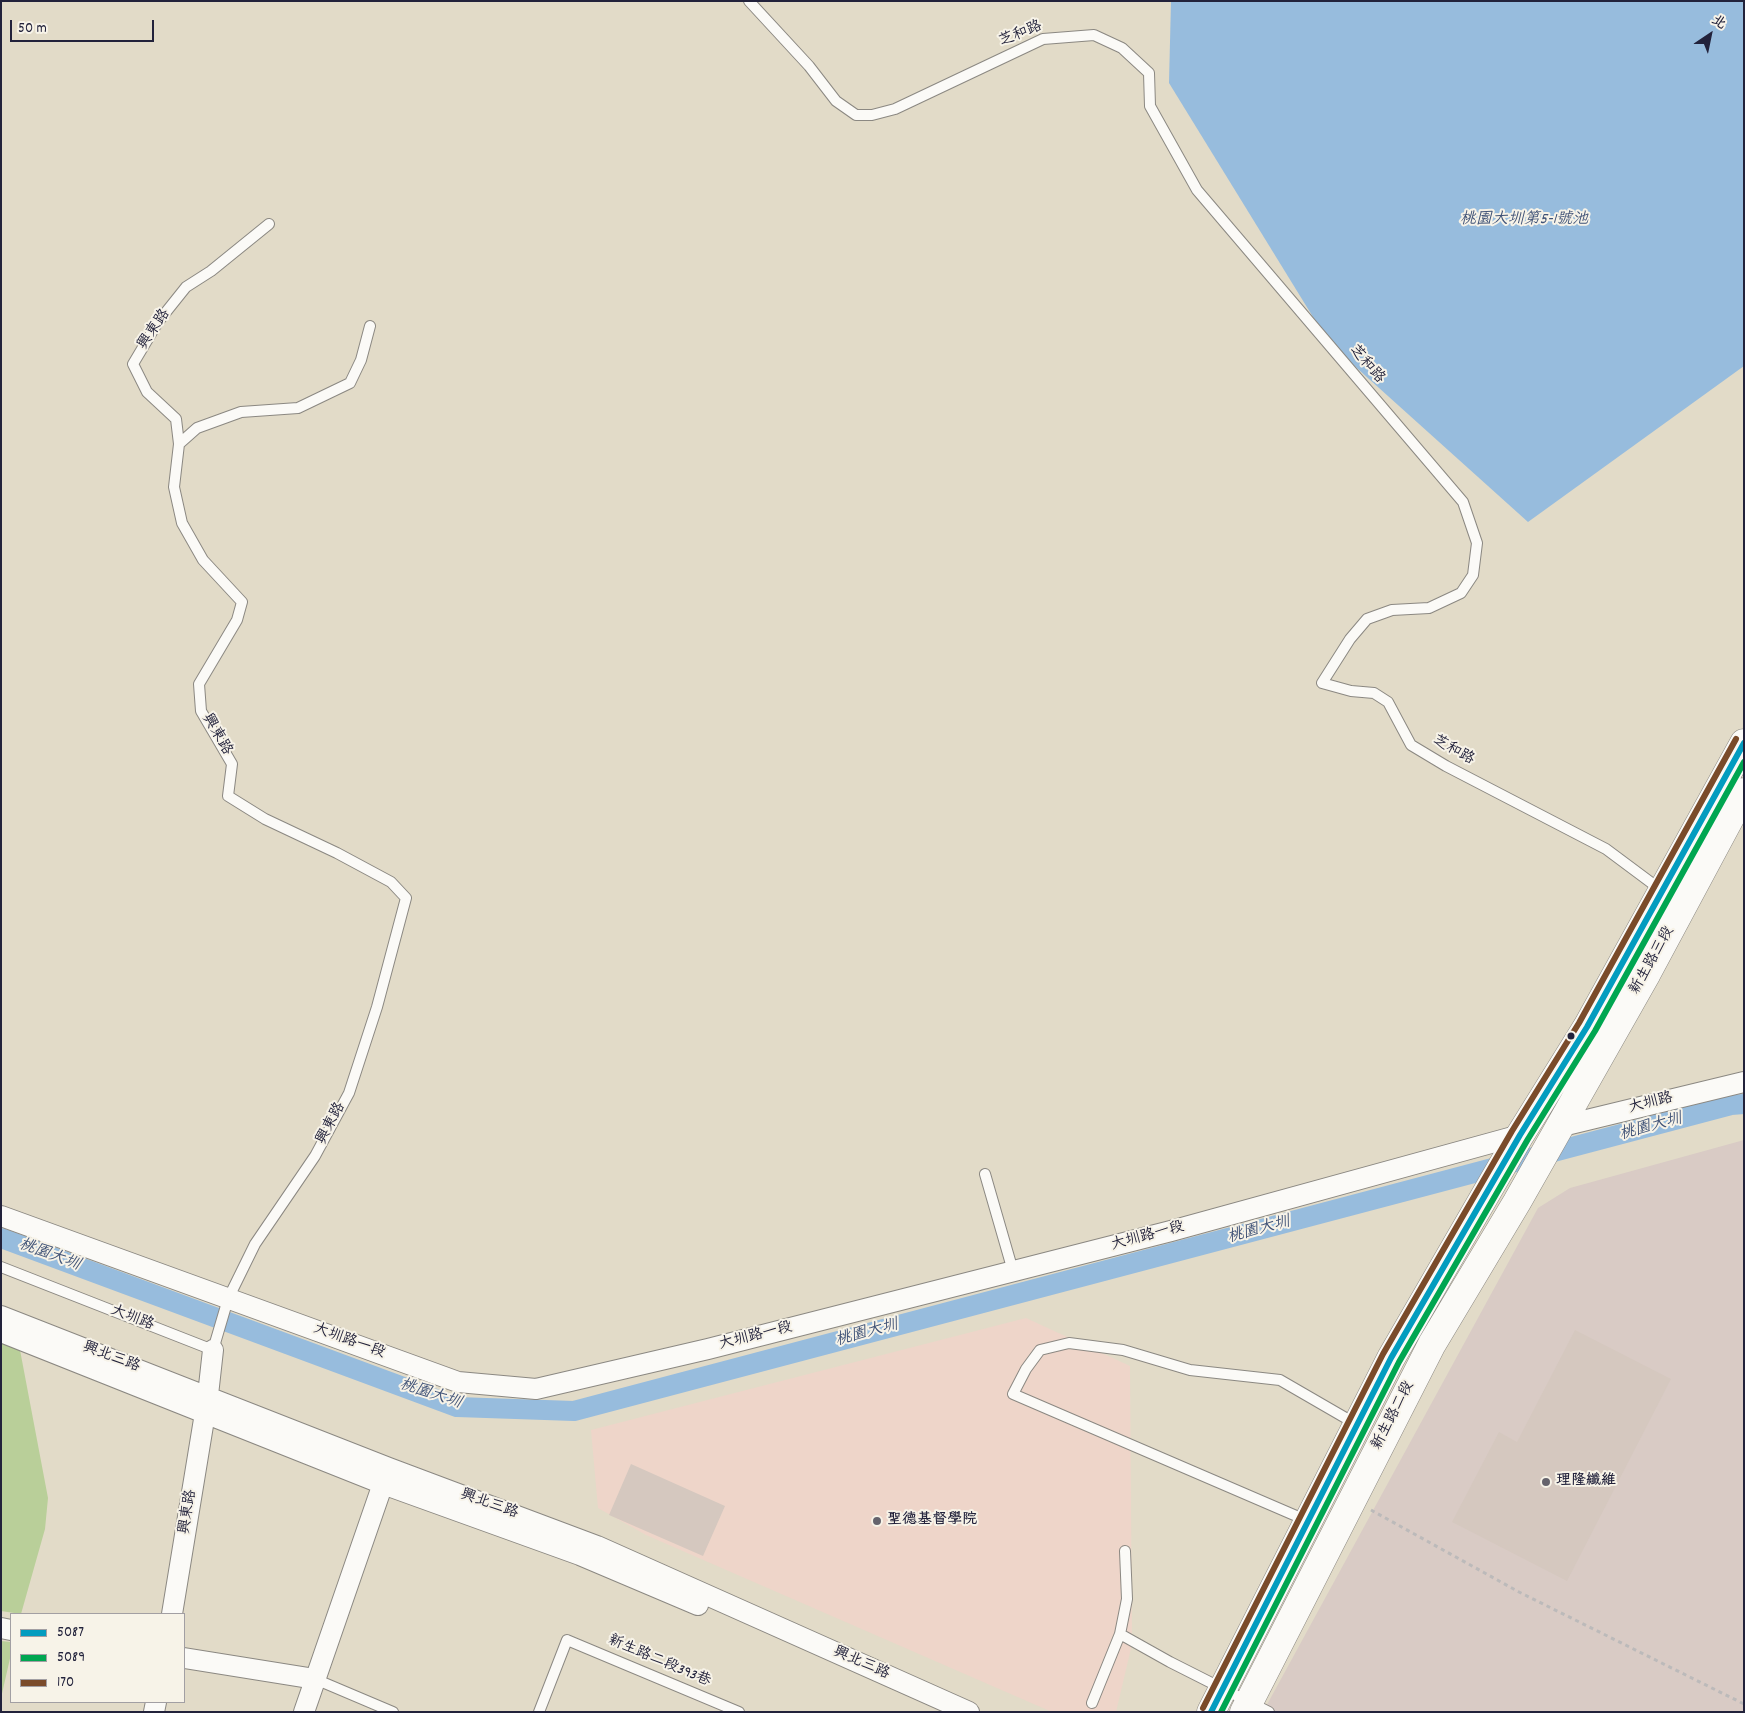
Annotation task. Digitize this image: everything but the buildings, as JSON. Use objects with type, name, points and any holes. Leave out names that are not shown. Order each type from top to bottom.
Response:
[{"type":"main road","name":"新生路三段","points":[[1520,1136],[1587,1027],[1744,743]]},
{"type":"main road","name":"新生路三段","points":[[1558,1127],[1646,973],[1744,792]]},
{"type":"main road","name":"新生路二段","points":[[1254,1708],[1351,1500],[1432,1344],[1517,1202],[1558,1127]]},
{"type":"main road","name":"新生路二段","points":[[1217,1700],[1391,1358],[1520,1136]]},
{"type":"street","name":"大圳路","points":[[1558,1127],[1744,1082]]},
{"type":"street","name":"大圳路一段","points":[[1,1216],[458,1382],[536,1389],[708,1349],[1170,1231],[1520,1136]]},
{"type":"street","name":"興北三路","points":[[1,1316],[207,1403]]},
{"type":"street","points":[[1,1332],[207,1403],[580,1555],[840,1666],[940,1712]]},
{"type":"street","name":"興東路","points":[[172,1613],[207,1403],[214,1344]]},
{"type":"street","name":"興北三路","points":[[386,1476],[597,1546],[969,1712]]},
{"type":"street","points":[[304,1712],[386,1476]]},
{"type":"street","points":[[185,1658],[315,1679]]},
{"type":"lane","name":"芝和路","points":[[749,1],[809,66],[836,101],[856,115],[872,115],[895,109],[1043,39],[1094,35],[1122,48],[1129,54],[1149,74],[1150,106],[1197,190],[1463,502],[1477,543],[1473,575],[1462,593],[1429,608],[1392,610],[1368,619],[1350,639],[1322,683],[1352,691],[1374,693],[1388,702],[1411,745],[1446,766],[1606,850],[1662,890]]},
{"type":"lane","name":"興東路","points":[[228,1299],[255,1244],[315,1156],[349,1093],[377,1008],[406,898],[391,882],[337,853],[265,819],[228,796],[232,764],[201,711],[199,684],[237,620],[242,602],[203,560],[182,522],[174,487],[180,444],[176,419],[148,392],[133,364],[158,322],[186,287],[211,271],[269,224]]},
{"type":"lane","points":[[180,444],[196,428],[241,412],[298,408],[350,383],[362,360],[370,326]]},
{"type":"lane","points":[[985,1174],[1013,1271]]},
{"type":"lane","name":"大圳路","points":[[1,1267],[214,1344]]},
{"type":"lane","points":[[214,1344],[228,1299]]},
{"type":"lane","points":[[1309,1521],[1013,1394],[1026,1369],[1040,1350],[1069,1343],[1123,1350],[1190,1370],[1280,1380],[1358,1425]]},
{"type":"lane","points":[[1092,1703],[1120,1634],[1127,1599],[1125,1551]]},
{"type":"lane","points":[[1120,1634],[1217,1700],[1254,1708]]},
{"type":"lane","name":"新生路二段393巷","points":[[539,1712],[567,1640],[739,1712]]},
{"type":"lane","points":[[315,1679],[393,1712]]},
{"type":"path","points":[[1351,1500],[1519,1592],[1744,1704]]},
{"type":"shaded area","points":[[1744,1140],[1744,1712],[1263,1712],[1538,1208],[1570,1188]]},
{"type":"shaded area","name":"聖德基督學院","points":[[1026,1318],[1130,1366],[1132,1644],[1116,1712],[1052,1712],[646,1535],[598,1508],[591,1430]]},
{"type":"green space","points":[[1,1343],[20,1350],[48,1498],[45,1529],[21,1613],[1,1611]]},
{"type":"green space","points":[[1,1641],[10,1642],[10,1658],[1,1698]]},
{"type":"water","name":"桃園大圳第5-1號池","points":[[1171,1],[1744,1],[1744,366],[1528,522],[1329,343],[1169,83]]},
{"type":"waterway","name":"桃園大圳","points":[[1,1238],[457,1407],[574,1411],[1731,1105],[1744,1104]]},
{"type":"transit line","name":"170","points":[[1203,1708],[1383,1354],[1512,1131],[1579,1023],[1736,739]]},
{"type":"transit line","name":"5087","points":[[1211,1712],[1391,1358],[1520,1135],[1587,1027],[1744,743]]},
{"type":"transit line","name":"5089","points":[[1221,1712],[1399,1362],[1528,1139],[1595,1031],[1744,762]]},
{"type":"place","name":"理隆纖維","points":[[1546,1482]]},
{"type":"place","name":"聖德基督學院","points":[[877,1521]]}]
